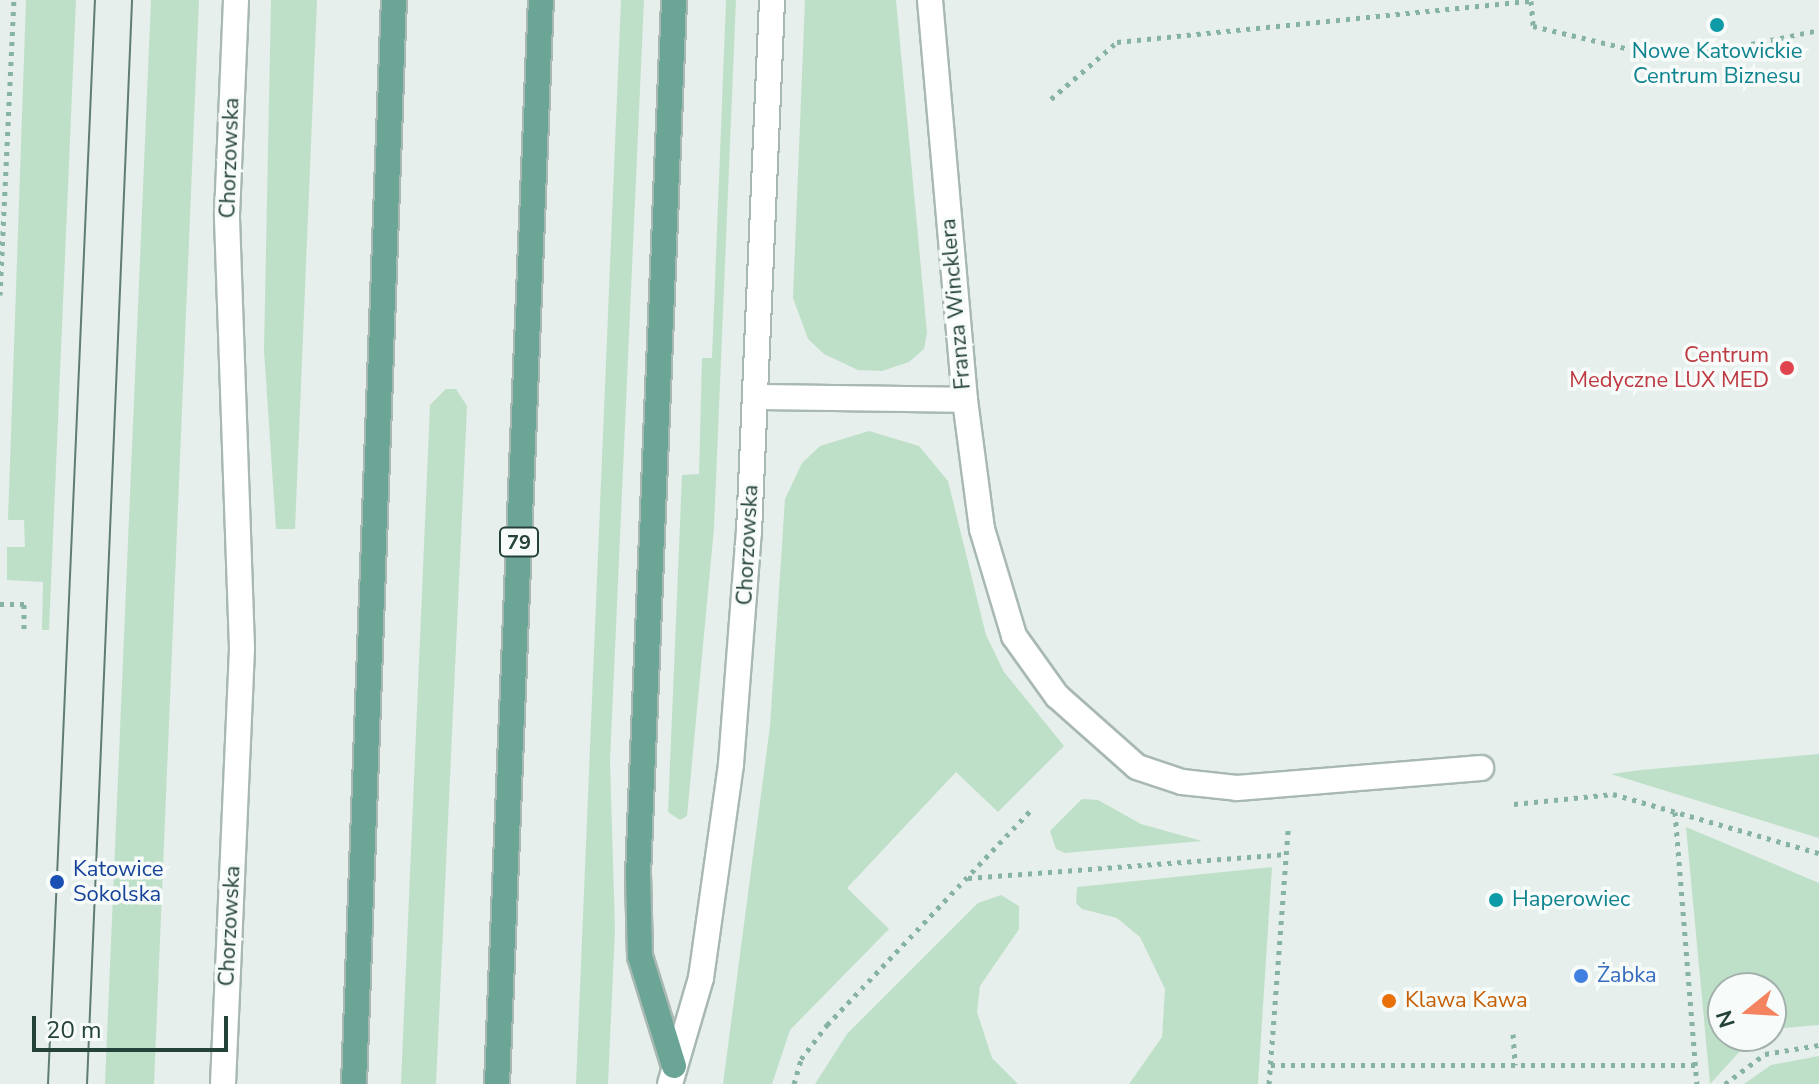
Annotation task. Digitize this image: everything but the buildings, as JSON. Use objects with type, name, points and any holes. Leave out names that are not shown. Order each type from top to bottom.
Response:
[{"type":"main road","name":"Chorzowska","points":[[223,1084],[242,648],[227,215],[236,0]]},
{"type":"main road","points":[[354,1084],[394,0]]},
{"type":"main road","name":"79","points":[[497,1084],[541,0]]},
{"type":"main road","points":[[674,0],[638,875],[640,956],[675,1078]]},
{"type":"main road","name":"Chorzowska","points":[[675,1078],[701,978],[731,764],[755,397],[772,0]]},
{"type":"main road","name":"Franza Wincklera","points":[[755,397],[965,400],[930,0]]},
{"type":"main road","points":[[965,400],[982,529],[1014,636],[1057,696],[1137,767],[1182,782],[1237,788],[1481,768]]},
{"type":"path","points":[[0,295],[14,0]]},
{"type":"path","points":[[1051,99],[1117,42],[1531,1],[1533,26],[1634,50],[1712,52],[1819,30]]},
{"type":"path","points":[[0,604],[24,604],[24,630]]},
{"type":"path","points":[[1505,805],[1613,794],[1819,853]]},
{"type":"path","points":[[794,1084],[801,1059],[827,1025],[1031,810]]},
{"type":"path","points":[[1675,812],[1697,1084]]},
{"type":"path","points":[[1269,1084],[1289,826],[1304,824]]},
{"type":"path","points":[[966,878],[1286,854]]},
{"type":"path","points":[[1513,1034],[1515,1065]]},
{"type":"path","points":[[1725,1084],[1765,1054],[1819,1045]]},
{"type":"path","points":[[1271,1065],[1695,1065]]},
{"type":"green space","points":[[26,0],[76,0],[49,630],[42,630],[43,582],[7,580],[7,547],[25,547],[24,520],[8,520]]},
{"type":"green space","points":[[151,0],[199,0],[154,1084],[105,1084]]},
{"type":"green space","points":[[271,0],[317,0],[295,529],[276,529],[264,350]]},
{"type":"green space","points":[[621,0],[644,0],[610,761],[615,929],[608,1084],[576,1084]]},
{"type":"green space","points":[[726,0],[736,0],[714,528],[687,816],[680,820],[668,812],[682,475],[699,474],[702,358],[712,358]]},
{"type":"green space","points":[[805,0],[896,0],[927,333],[924,349],[909,362],[882,371],[858,370],[824,354],[808,339],[793,298]]},
{"type":"green space","points":[[446,389],[456,389],[467,406],[436,1084],[401,1084],[430,405]]},
{"type":"green space","points":[[869,431],[919,446],[948,481],[986,635],[1004,672],[1064,746],[998,812],[956,772],[847,888],[889,929],[790,1030],[772,1084],[723,1084],[770,726],[785,499],[802,463],[820,446]]},
{"type":"green space","points":[[1819,754],[1819,838],[1611,774],[1641,770]]},
{"type":"green space","points":[[1082,799],[1098,800],[1141,824],[1202,841],[1065,853],[1056,849],[1050,831]]},
{"type":"green space","points":[[1686,827],[1819,883],[1819,1025],[1787,1028],[1787,972],[1707,972],[1707,1052]]},
{"type":"green space","points":[[1272,867],[1258,1084],[1129,1084],[1162,1037],[1165,989],[1140,937],[1117,918],[1082,909],[1076,903],[1077,887]]},
{"type":"green space","points":[[1001,895],[1019,906],[1019,929],[980,986],[977,1012],[992,1058],[1018,1084],[815,1084],[847,1034],[978,903]]},
{"type":"green space","points":[[1707,1052],[1739,1052],[1710,1084]]},
{"type":"green space","points":[[1819,1056],[1819,1084],[1744,1084],[1771,1065]]},
{"type":"tram line","points":[[48,1084],[95,0]]},
{"type":"tram line","points":[[87,1084],[132,0]]},
{"type":"place","name":"Nowe Katowickie Centrum Biznesu","points":[[1717,25]]},
{"type":"place","name":"Centrum Medyczne LUX MED","points":[[1787,368]]},
{"type":"place","name":"Katowice Sokolska","points":[[57,882]]},
{"type":"place","name":"Haperowiec","points":[[1496,900]]},
{"type":"place","name":"Żabka","points":[[1581,976]]},
{"type":"place","name":"Klawa Kawa","points":[[1389,1001]]}]
